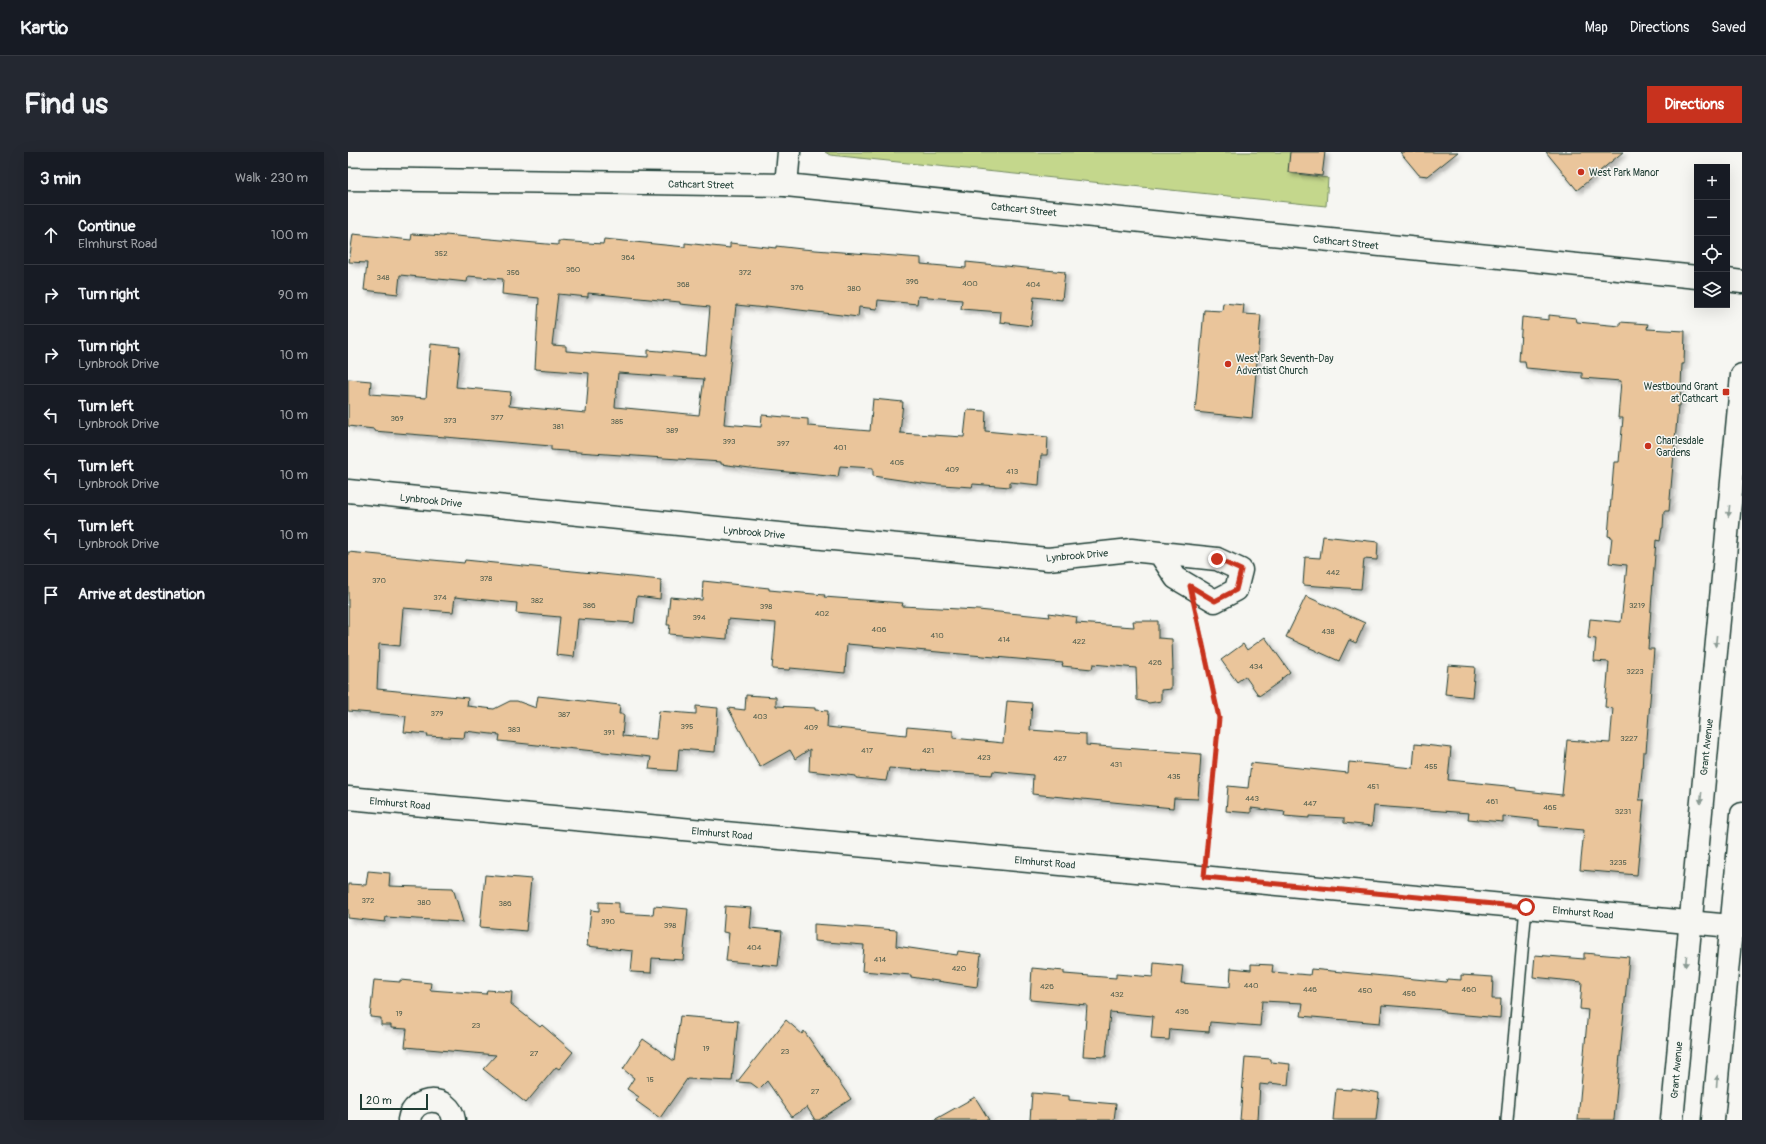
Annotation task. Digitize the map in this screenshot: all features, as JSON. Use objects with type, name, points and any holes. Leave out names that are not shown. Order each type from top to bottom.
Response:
[{"type":"street","points":[[786,185],[790,152]]},
{"type":"street","name":"Cathcart Street","points":[[348,179],[786,185],[1694,277]]},
{"type":"street","points":[[1730,280],[1742,282]]},
{"type":"street","name":"Grant Avenue","points":[[1672,1120],[1689,922],[1742,375]]},
{"type":"street","name":"Lynbrook Drive","points":[[348,491],[750,531],[1048,558],[1131,550],[1217,559],[1241,570],[1236,590],[1215,601],[1176,578],[1160,554]]},
{"type":"street","name":"Elmhurst Road","points":[[348,798],[1736,926]]},
{"type":"street","points":[[1713,1120],[1736,926],[1742,814]]},
{"type":"street","points":[[409,1120],[414,1109],[420,1104],[434,1100],[448,1107],[454,1120]]},
{"type":"lane","points":[[1507,1120],[1526,907]]},
{"type":"path","points":[[1190,586],[1219,718],[1204,877]]},
{"type":"green space","points":[[825,152],[1292,152],[1289,173],[1328,178],[1326,206],[830,155]]},
{"type":"building","points":[[1290,152],[1325,152],[1322,176],[1288,172]]},
{"type":"building","points":[[1400,152],[1458,152],[1428,176],[1419,175]]},
{"type":"building","name":"West Park Manor","points":[[1546,152],[1623,152],[1577,190]]},
{"type":"building","points":[[353,234],[411,240],[412,234],[445,235],[558,245],[558,241],[603,244],[604,239],[685,247],[685,243],[730,248],[730,243],[776,248],[776,246],[921,258],[921,264],[966,268],[966,262],[1065,272],[1062,300],[1034,297],[1031,326],[1000,322],[1001,312],[961,309],[962,300],[918,296],[917,304],[878,300],[877,309],[859,307],[858,317],[766,306],[766,308],[736,305],[724,424],[761,427],[762,415],[808,419],[808,426],[870,431],[873,399],[903,402],[900,433],[964,437],[967,410],[986,411],[985,431],[1048,437],[1047,455],[1041,455],[1039,485],[1010,482],[1010,487],[973,484],[972,487],[928,484],[873,476],[873,468],[840,466],[838,477],[757,469],[721,464],[721,462],[551,450],[551,446],[374,431],[374,429],[348,426],[348,379],[371,381],[370,394],[426,398],[431,344],[460,347],[456,387],[511,392],[509,406],[586,413],[589,373],[535,369],[539,298],[502,294],[503,279],[468,276],[467,282],[400,275],[398,294],[364,290],[367,263],[349,262]],"holes":[[[588,293],[680,302],[680,304],[710,307],[706,355],[648,350],[648,357],[566,351],[566,346],[552,345],[558,294],[588,297]],[[618,373],[704,379],[699,415],[615,407]]]},
{"type":"building","name":"West Park Seventh-Day Adventist Church","points":[[1223,303],[1244,305],[1243,314],[1261,315],[1252,418],[1195,412],[1204,310],[1222,311]]},
{"type":"building","points":[[1549,315],[1576,318],[1577,322],[1620,326],[1620,322],[1648,324],[1647,329],[1685,331],[1684,364],[1682,364],[1680,406],[1678,406],[1669,511],[1664,511],[1663,528],[1660,541],[1656,540],[1648,649],[1654,649],[1646,752],[1643,752],[1639,800],[1644,800],[1637,875],[1580,870],[1584,830],[1539,826],[1539,820],[1503,816],[1503,822],[1468,819],[1469,813],[1374,806],[1372,826],[1344,823],[1344,818],[1284,816],[1285,812],[1251,808],[1251,813],[1226,811],[1228,786],[1248,788],[1251,763],[1348,773],[1349,762],[1413,768],[1415,744],[1451,748],[1448,780],[1516,787],[1516,790],[1562,795],[1567,740],[1610,743],[1613,708],[1605,707],[1609,662],[1594,661],[1596,639],[1588,638],[1590,619],[1621,622],[1627,565],[1609,563],[1612,537],[1608,536],[1614,462],[1619,462],[1623,418],[1618,418],[1621,381],[1582,378],[1582,373],[1526,368],[1525,361],[1519,361],[1522,317],[1549,320]]},
{"type":"building","points":[[1323,536],[1378,542],[1377,560],[1364,559],[1361,589],[1303,585],[1305,557],[1320,558]]},
{"type":"building","points":[[348,552],[464,563],[465,560],[661,580],[660,599],[637,596],[634,623],[578,619],[574,657],[556,655],[560,617],[516,613],[517,603],[455,597],[453,612],[403,608],[400,646],[379,644],[377,689],[468,698],[467,706],[494,709],[510,701],[517,701],[536,708],[538,696],[620,705],[619,714],[624,714],[622,736],[656,739],[659,711],[696,714],[696,706],[718,708],[715,752],[679,749],[677,771],[649,769],[651,757],[499,741],[500,735],[465,731],[464,738],[427,736],[428,734],[404,732],[406,716],[348,711]]},
{"type":"building","points":[[703,581],[769,588],[769,590],[825,595],[824,597],[903,603],[902,606],[978,610],[1050,617],[1049,613],[1077,617],[1076,623],[1134,627],[1133,621],[1158,621],[1158,638],[1172,639],[1173,670],[1171,670],[1171,689],[1161,690],[1161,701],[1149,703],[1137,700],[1136,668],[1093,664],[1092,669],[1062,666],[1063,663],[847,644],[845,673],[790,668],[789,670],[772,669],[776,623],[728,619],[727,639],[669,634],[670,625],[667,625],[670,597],[702,600]]},
{"type":"building","points":[[1306,596],[1365,623],[1356,643],[1349,640],[1339,661],[1286,637]]},
{"type":"building","points":[[1265,637],[1290,672],[1281,679],[1282,680],[1259,696],[1245,676],[1237,682],[1221,660],[1243,644],[1247,650]]},
{"type":"building","points":[[1448,665],[1475,667],[1472,697],[1445,694]]},
{"type":"building","points":[[746,695],[776,697],[776,706],[815,708],[815,710],[828,711],[827,727],[906,735],[907,727],[953,731],[953,738],[1003,743],[1007,701],[1032,703],[1030,730],[1086,734],[1086,745],[1201,754],[1198,799],[1174,798],[1173,808],[1032,794],[1033,775],[993,771],[992,775],[889,768],[886,781],[856,778],[856,776],[809,771],[810,749],[795,759],[790,750],[760,767],[728,708],[745,710]]},
{"type":"building","points":[[368,871],[390,873],[389,886],[453,888],[463,922],[386,917],[385,922],[348,918],[348,884],[366,885]]},
{"type":"building","points":[[485,875],[531,879],[526,931],[480,927]]},
{"type":"building","points":[[599,902],[619,903],[619,913],[653,915],[654,906],[688,909],[683,960],[652,958],[651,973],[631,972],[633,951],[587,946],[591,910],[599,911]]},
{"type":"building","points":[[725,906],[752,908],[750,928],[782,931],[778,966],[726,961],[729,933],[723,932]]},
{"type":"building","points":[[814,924],[897,930],[896,946],[957,955],[958,951],[981,954],[977,987],[911,977],[911,975],[862,971],[864,945],[814,941]]},
{"type":"building","points":[[1584,953],[1629,957],[1614,1120],[1578,1120],[1588,1010],[1580,1009],[1582,982],[1533,977],[1535,955],[1584,959]]},
{"type":"building","points":[[1154,963],[1183,966],[1181,983],[1230,987],[1231,968],[1251,970],[1251,964],[1273,965],[1272,972],[1310,975],[1311,969],[1446,982],[1447,979],[1461,980],[1461,975],[1493,977],[1492,999],[1501,999],[1500,1018],[1444,1013],[1444,1010],[1382,1005],[1380,1023],[1301,1016],[1303,1003],[1262,1001],[1260,1026],[1210,1022],[1209,1032],[1170,1029],[1169,1040],[1151,1039],[1153,1016],[1110,1012],[1106,1057],[1083,1056],[1087,1005],[1030,1000],[1032,968],[1064,971],[1064,974],[1116,978],[1116,974],[1153,977]]},
{"type":"building","points":[[374,980],[400,982],[400,980],[431,983],[430,990],[486,994],[487,990],[512,992],[511,1004],[540,1027],[542,1025],[573,1052],[559,1069],[556,1067],[526,1103],[483,1069],[496,1055],[405,1047],[407,1029],[391,1028],[391,1025],[381,1025],[381,1018],[370,1017]]},
{"type":"building","points":[[680,1016],[738,1021],[732,1081],[687,1079],[660,1118],[636,1101],[639,1097],[627,1089],[634,1078],[623,1069],[643,1039],[674,1061]]},
{"type":"building","points":[[786,1020],[802,1034],[804,1031],[851,1099],[819,1120],[815,1120],[807,1107],[792,1117],[767,1081],[759,1089],[751,1083],[737,1082]]},
{"type":"building","points":[[1245,1057],[1271,1059],[1271,1062],[1290,1064],[1288,1085],[1269,1083],[1269,1085],[1260,1084],[1258,1120],[1240,1120]]},
{"type":"building","points":[[1351,1088],[1379,1093],[1376,1120],[1333,1120],[1336,1089],[1351,1090]]},
{"type":"building","points":[[1032,1093],[1069,1096],[1069,1100],[1116,1104],[1114,1120],[1030,1120]]},
{"type":"building","points":[[975,1097],[989,1120],[934,1120]]},
{"type":"place","name":"West Park Manor","points":[[1581,172]]},
{"type":"place","name":"West Park Seventh-Day Adventist Church","points":[[1228,364]]},
{"type":"place","name":"Westbound Grant at Cathcart","points":[[1726,392]]},
{"type":"place","name":"Charlesdale Gardens","points":[[1648,446]]},
{"type":"route","points":[[1217,559],[1241,570],[1236,590],[1215,601],[1190,586],[1219,718],[1204,877],[1526,907]]}]
